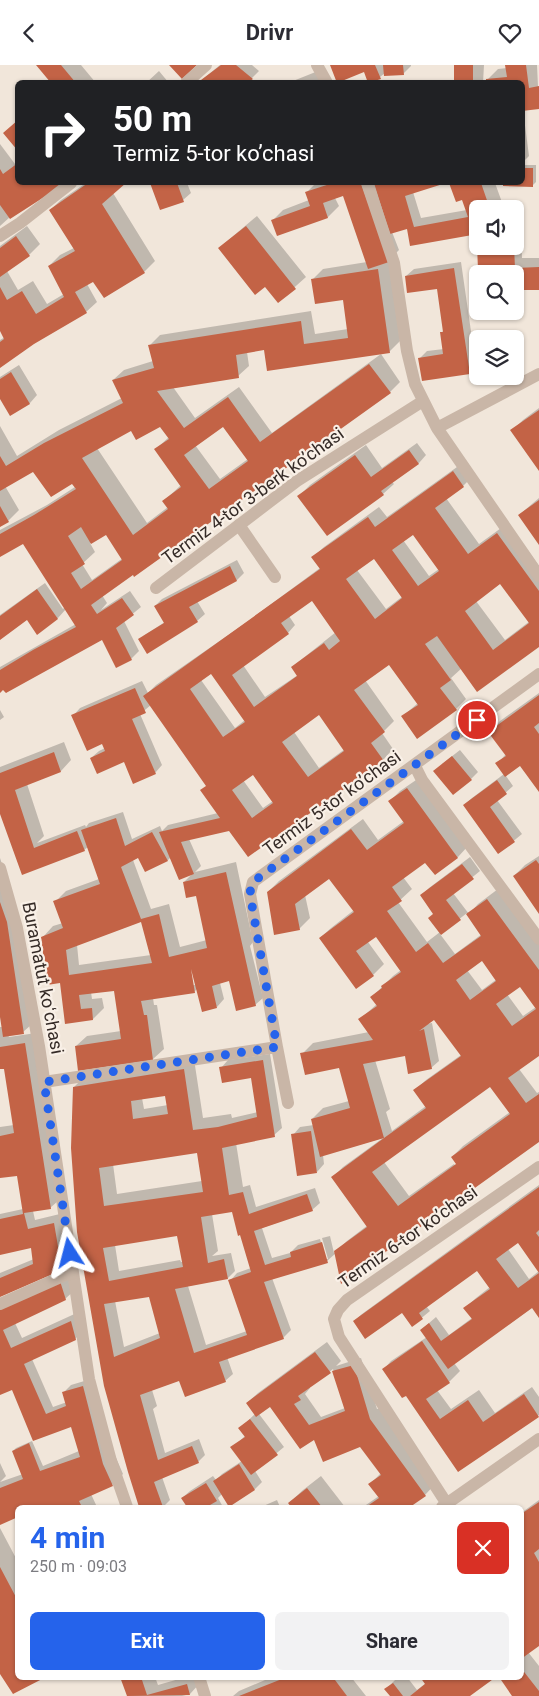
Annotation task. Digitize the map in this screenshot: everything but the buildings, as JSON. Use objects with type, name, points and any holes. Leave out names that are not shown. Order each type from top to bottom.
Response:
[{"type":"street","points":[[189,80],[206,65]]},
{"type":"street","points":[[317,65],[325,80]]},
{"type":"street","points":[[0,236],[20,223],[68,185]]},
{"type":"street","points":[[368,185],[394,263],[407,351],[415,384],[437,428],[539,576]]},
{"type":"street","points":[[437,428],[539,374]]},
{"type":"street","name":"Termiz 4-tor 3-berk koʼchasi","points":[[156,588],[297,481],[423,401]]},
{"type":"street","points":[[239,525],[275,577]]},
{"type":"street","name":"Termiz 5-tor koʼchasi","points":[[277,1047],[250,894],[251,886],[257,879],[539,674]]},
{"type":"street","points":[[414,766],[539,939]]},
{"type":"street","name":"Buramatut koʻchasi","points":[[0,868],[17,928],[44,1082],[89,1379],[110,1461],[126,1505]]},
{"type":"street","points":[[44,1082],[277,1047],[288,1103]]},
{"type":"street","name":"Termiz 6-tor koʼchasi","points":[[444,1505],[339,1337],[334,1319],[338,1310],[347,1301],[539,1167]]},
{"type":"street","points":[[0,1303],[72,1272]]},
{"type":"street","points":[[446,1505],[539,1439]]},
{"type":"street","points":[[200,1680],[205,1696]]},
{"type":"route","points":[[70,1253],[44,1082],[277,1047],[250,894],[251,886],[257,879],[477,720]]}]
